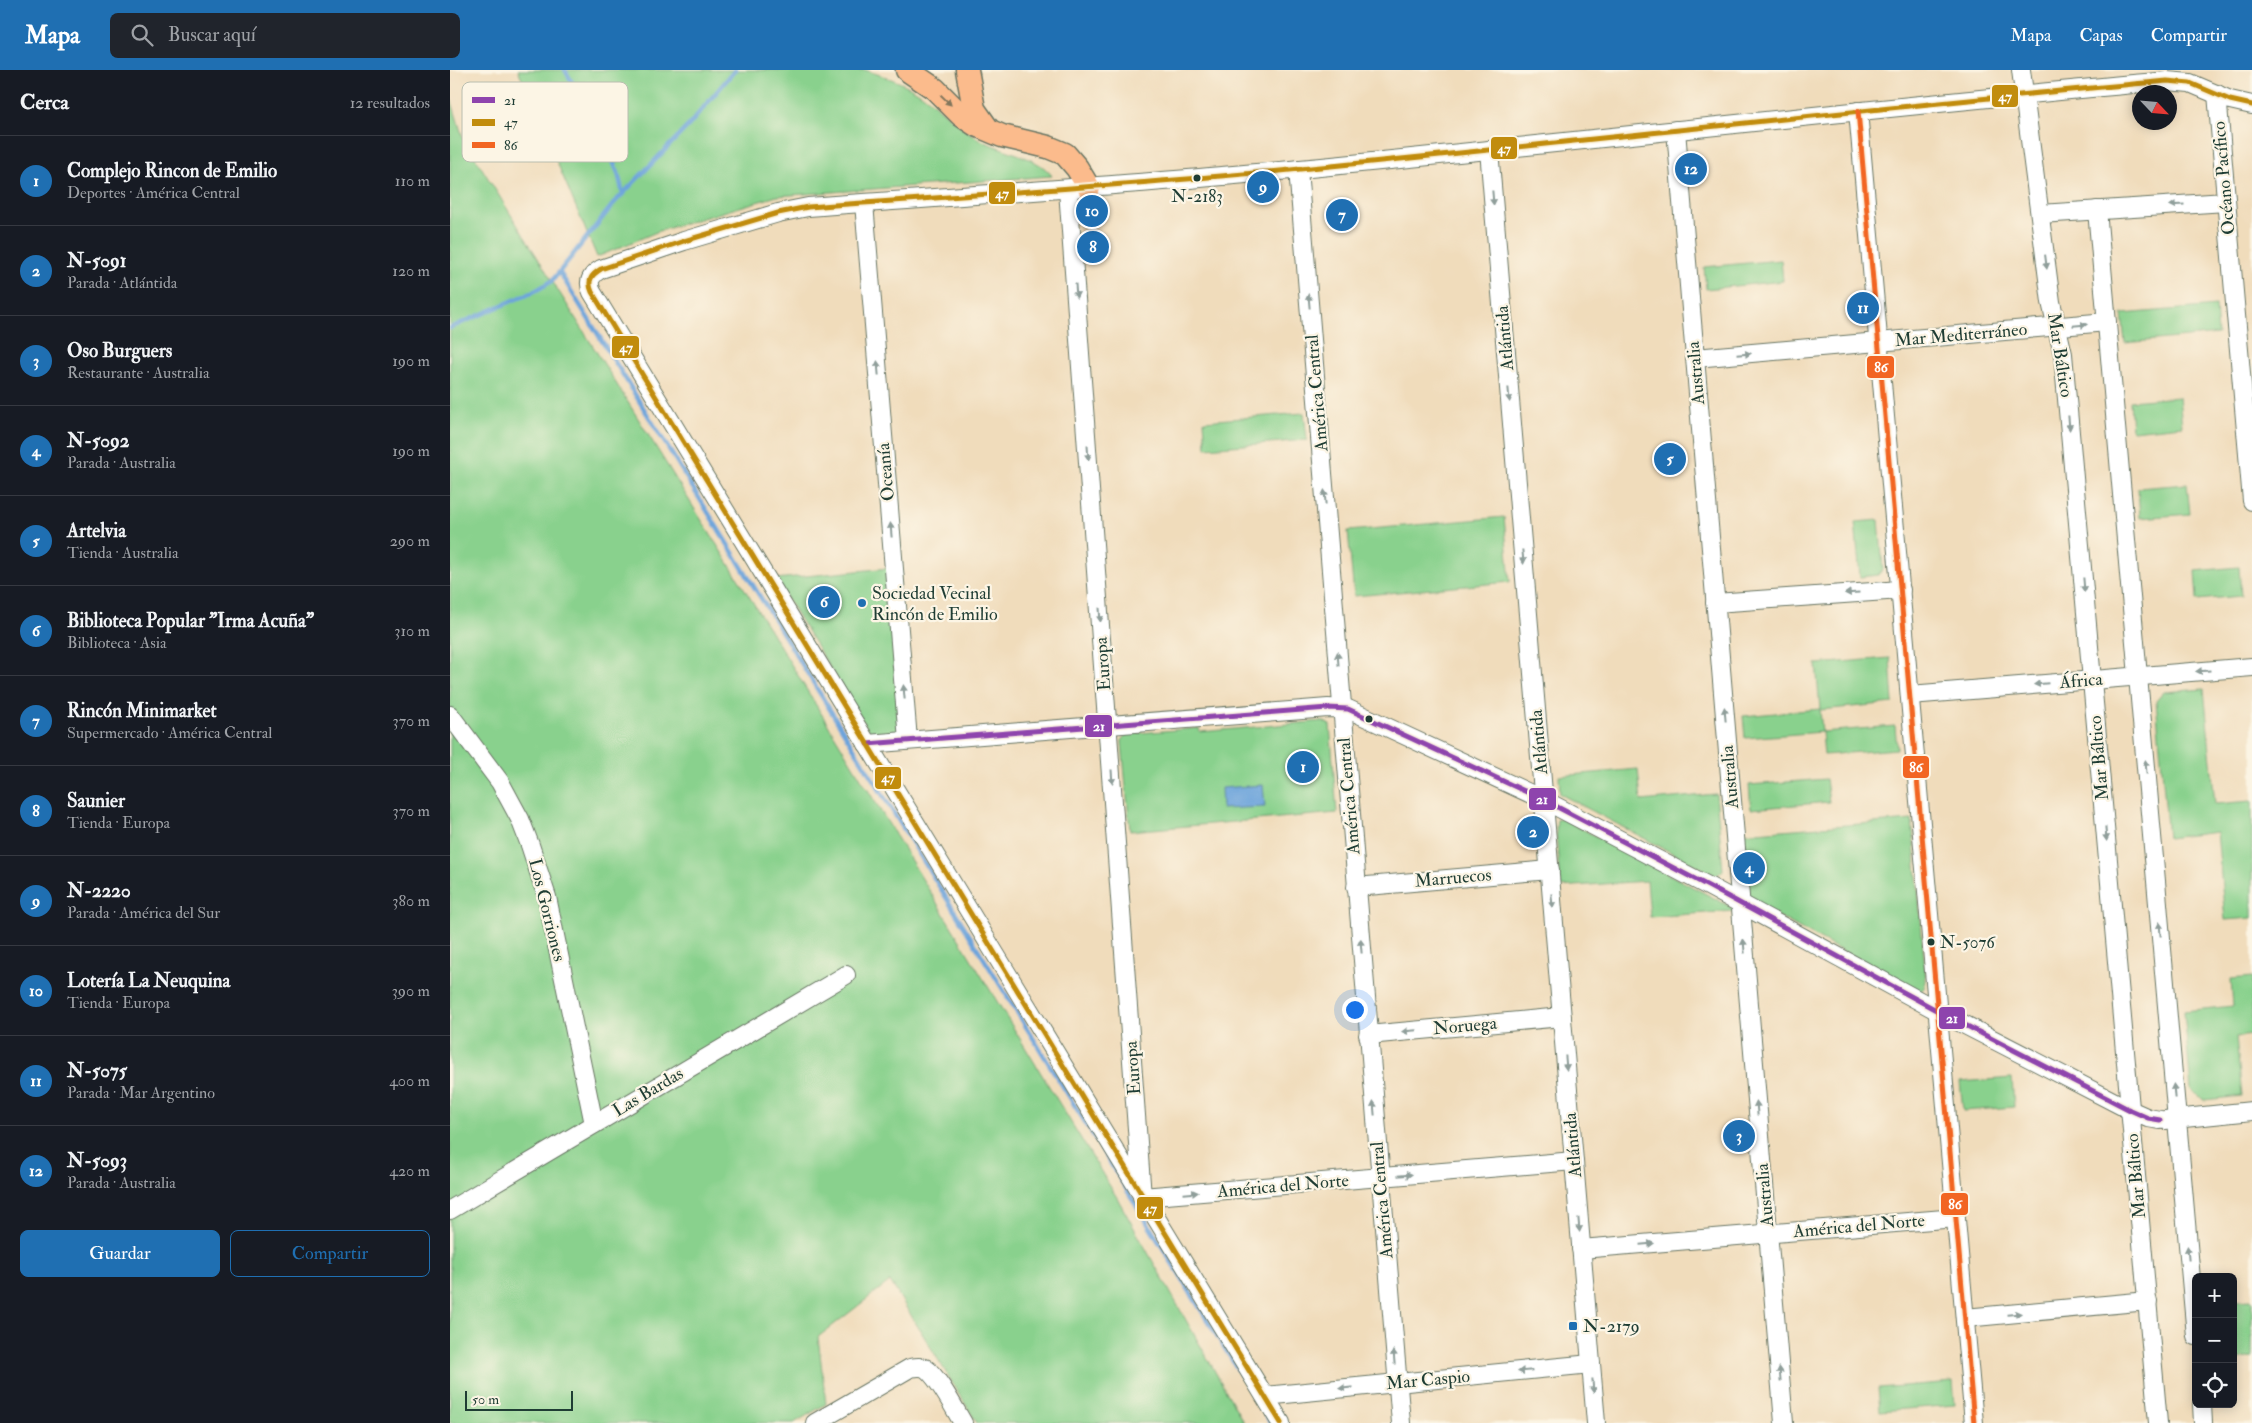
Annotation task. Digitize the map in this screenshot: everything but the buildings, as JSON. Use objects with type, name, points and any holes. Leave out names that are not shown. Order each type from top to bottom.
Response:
[{"type":"main road","points":[[907,70],[935,89],[968,120],[990,132],[1013,140],[1057,150],[1065,154],[1078,168],[1079,189]]},
{"type":"main road","points":[[967,70],[974,109],[990,132]]},
{"type":"street","name":"Mar Báltico","points":[[2021,70],[2051,302],[2063,354],[2158,1423]]},
{"type":"street","points":[[1282,1423],[1142,1198],[592,292],[590,278],[601,269],[659,249],[778,212],[808,207],[1079,189],[1298,170],[2024,94],[2178,81],[2190,83],[2252,105]]},
{"type":"street","name":"Océano Pacífico","points":[[2217,94],[2226,202],[2244,326],[2252,501]]},
{"type":"street","points":[[1858,111],[1974,1423]]},
{"type":"street","name":"Australia","points":[[1676,130],[1784,1423]]},
{"type":"street","name":"Atlántida","points":[[1489,150],[1596,1423]]},
{"type":"street","name":"América Central","points":[[1298,170],[1396,1383],[1401,1423]]},
{"type":"street","name":"Europa","points":[[1079,189],[1108,725],[1142,1198]]},
{"type":"street","points":[[2040,214],[2226,202]]},
{"type":"street","name":"Oceanía","points":[[864,203],[908,740]]},
{"type":"street","points":[[2097,210],[2138,676],[2168,1119],[2194,1318]]},
{"type":"street","name":"Mar Mediterráneo","points":[[1695,358],[2107,322]]},
{"type":"street","points":[[1716,603],[1900,590]]},
{"type":"street","name":"África","points":[[1910,695],[2252,667]]},
{"type":"street","points":[[867,744],[1342,708],[1368,716],[1544,800],[1938,1011],[2148,1118],[2168,1119],[2252,1111]]},
{"type":"street","name":"Los Gorriones","points":[[450,715],[500,782],[520,819],[530,845],[547,897],[594,1124]]},
{"type":"street","name":"Marruecos","points":[[1356,887],[1550,870]]},
{"type":"street","name":"Las Bardas","points":[[450,1210],[846,975]]},
{"type":"street","name":"Noruega","points":[[1368,1035],[1562,1017]]},
{"type":"street","points":[[2133,1138],[2146,1126],[2168,1119]]},
{"type":"street","name":"América del Norte","points":[[1142,1198],[1574,1161]]},
{"type":"street","name":"América del Norte","points":[[1581,1249],[1956,1218]]},
{"type":"street","points":[[1965,1318],[2148,1301]]},
{"type":"street","name":"Mar Caspio","points":[[1265,1396],[1591,1364]]},
{"type":"street","points":[[815,1423],[910,1368],[923,1367],[933,1376],[963,1423]]},
{"type":"street","points":[[2202,1408],[2203,1423]]},
{"type":"green space","points":[[518,70],[865,70],[910,87],[977,138],[1039,164],[1052,176],[777,196],[659,231],[597,257],[557,162],[628,162],[628,82],[523,82]]},
{"type":"green space","points":[[450,96],[462,135],[462,162],[478,162],[772,633],[1116,1196],[1244,1423],[977,1423],[890,1281],[818,1337],[826,1404],[794,1423],[450,1423]]},
{"type":"green space","points":[[1781,260],[1783,281],[1706,289],[1704,267]]},
{"type":"green space","points":[[2216,306],[2218,334],[2125,343],[2122,314]]},
{"type":"green space","points":[[2179,397],[2182,426],[2132,431],[2130,401]]},
{"type":"green space","points":[[1304,413],[1307,440],[1206,448],[1204,421]]},
{"type":"green space","points":[[2187,484],[2190,514],[2140,518],[2138,488]]},
{"type":"green space","points":[[1504,517],[1510,582],[1354,596],[1348,531]]},
{"type":"green space","points":[[1879,520],[1883,569],[1878,575],[1860,577],[1855,522]]},
{"type":"green space","points":[[2239,567],[2241,596],[2197,600],[2195,571]]},
{"type":"green space","points":[[888,568],[901,734],[873,737],[775,579]]},
{"type":"green space","points":[[1890,658],[1893,703],[1820,710],[1822,732],[1745,738],[1743,716],[1820,709],[1816,664]]},
{"type":"green space","points":[[2204,689],[2215,804],[2252,801],[2252,918],[2225,920],[2217,832],[2168,838],[2156,701],[2164,692]]},
{"type":"green space","points":[[1323,721],[1330,725],[1337,813],[1130,831],[1122,743],[1122,739],[1127,734],[1199,728],[1200,732]]},
{"type":"green space","points":[[1895,726],[1897,749],[1824,755],[1822,732]]},
{"type":"green space","points":[[1638,769],[1641,801],[1716,794],[1723,870],[1716,876],[1560,794],[1559,776]]},
{"type":"green space","points":[[1826,779],[1829,802],[1751,809],[1749,785]]},
{"type":"green space","points":[[1561,818],[1731,907],[1734,911],[1650,917],[1647,881],[1560,887],[1556,828],[1557,820]]},
{"type":"green space","points":[[1912,820],[1926,981],[1924,988],[1919,993],[1752,902],[1748,893],[1743,833]]},
{"type":"green space","points":[[2252,977],[2252,1035],[2236,1037],[2242,1096],[2204,1100],[2191,1090],[2184,1011],[2233,1006],[2231,979]]},
{"type":"green space","points":[[2012,1078],[2014,1107],[1963,1111],[1960,1082]]},
{"type":"green space","points":[[2252,1300],[2252,1358],[2237,1359],[2237,1301]]},
{"type":"green space","points":[[1953,1382],[1955,1405],[1880,1411],[1878,1388]]},
{"type":"water","points":[[1263,785],[1265,807],[1222,809],[1221,788]]},
{"type":"waterway","points":[[565,70],[572,82]]},
{"type":"waterway","points":[[450,328],[535,291],[552,281],[615,202],[689,125],[735,70]]},
{"type":"waterway","points":[[613,162],[623,194]]},
{"type":"waterway","points":[[560,273],[1271,1423]]},
{"type":"transit line","name":"47","points":[[1281,1423],[592,292],[590,285],[592,276],[601,269],[684,241],[778,213],[808,207],[1238,175],[2167,81],[2190,83],[2230,100],[2252,105]]},
{"type":"transit line","name":"86","points":[[1858,111],[1974,1423]]},
{"type":"transit line","name":"21","points":[[867,744],[1328,708],[1348,709],[1544,800],[1710,887],[1938,1011],[2130,1110],[2148,1118],[2160,1120]]},
{"type":"place","name":"N-5093","points":[[1691,169]]},
{"type":"place","name":"N-2183","points":[[1197,178]]},
{"type":"place","name":"N-2220","points":[[1263,187]]},
{"type":"place","name":"Lotería La Neuquina","points":[[1092,211]]},
{"type":"place","name":"Rincón Minimarket","points":[[1342,215]]},
{"type":"place","name":"Saunier","points":[[1093,247]]},
{"type":"place","name":"N-5075","points":[[1863,308]]},
{"type":"place","name":"Artelvia","points":[[1670,459]]},
{"type":"place","name":"Biblioteca Popular \"Irma Acuña\"","points":[[824,602]]},
{"type":"place","name":"Sociedad Vecinal Rincón de Emilio","points":[[862,603]]},
{"type":"place","name":"Complejo Rincon de Emilio","points":[[1303,767]]},
{"type":"place","name":"N-5091","points":[[1533,832]]},
{"type":"place","name":"N-5092","points":[[1749,868]]},
{"type":"place","name":"N-5076","points":[[1931,942]]},
{"type":"place","name":"Oso Burguers","points":[[1739,1136]]},
{"type":"place","name":"N-2179","points":[[1573,1326]]}]
